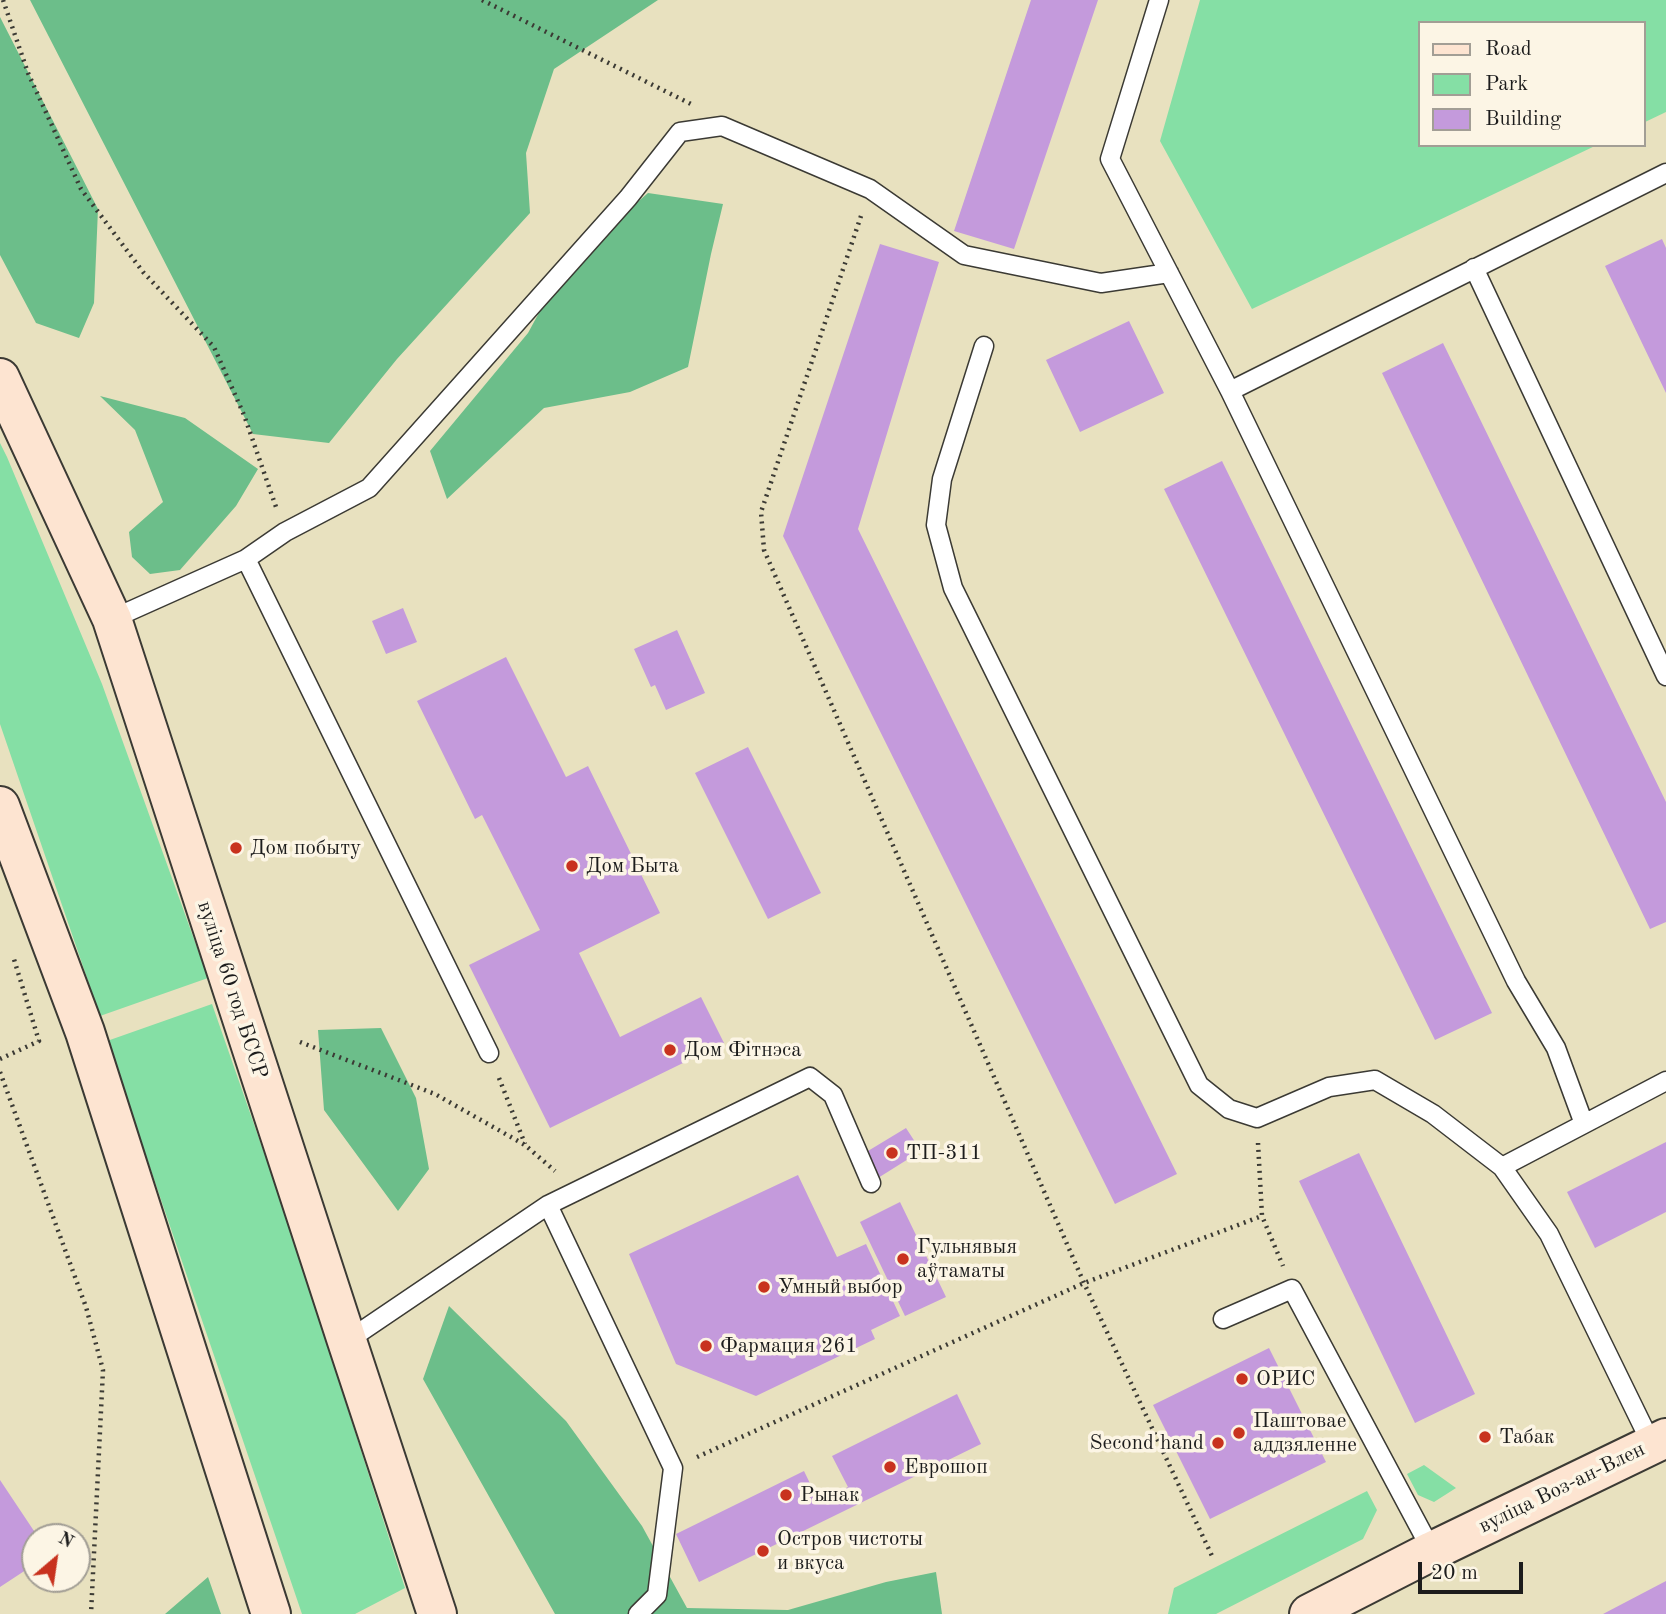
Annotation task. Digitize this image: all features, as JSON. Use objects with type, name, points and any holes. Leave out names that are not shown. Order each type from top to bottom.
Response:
[{"type":"main road","name":"вуліца 60 год БССР","points":[[0,378],[112,620],[437,1614]]},
{"type":"main road","points":[[0,806],[85,1032],[271,1614]]},
{"type":"main road","name":"вуліца Воз-ан-Влен","points":[[1309,1614],[1432,1551],[1659,1442]]},
{"type":"lane","points":[[1159,0],[1110,159],[1230,391],[1516,981],[1556,1048],[1584,1124]]},
{"type":"lane","points":[[112,620],[246,559],[285,532],[369,488],[628,198],[680,132],[722,126],[870,189],[964,255],[1101,283],[1169,273]]},
{"type":"lane","points":[[1230,391],[1666,173]]},
{"type":"lane","points":[[1474,268],[1666,676]]},
{"type":"lane","points":[[984,346],[942,479],[936,525],[953,588],[1199,1085],[1229,1109],[1257,1118],[1329,1087],[1375,1080],[1433,1114],[1502,1167],[1549,1234],[1659,1442]]},
{"type":"lane","points":[[246,559],[489,1053]]},
{"type":"lane","points":[[347,1341],[548,1205],[810,1077],[833,1095],[871,1183]]},
{"type":"lane","points":[[1502,1167],[1666,1080]]},
{"type":"lane","points":[[548,1205],[673,1468],[657,1595],[638,1614]]},
{"type":"lane","points":[[1223,1319],[1292,1289],[1432,1551]]},
{"type":"path","points":[[3,0],[29,73],[81,189],[143,272],[214,347],[244,415],[285,532]]},
{"type":"path","points":[[482,0],[687,100],[722,126]]},
{"type":"path","points":[[870,189],[761,512],[764,550],[1084,1283],[1213,1558]]},
{"type":"path","points":[[0,1059],[39,1041],[12,950]]},
{"type":"path","points":[[300,1042],[435,1094],[526,1145],[577,1191]]},
{"type":"path","points":[[489,1053],[526,1145]]},
{"type":"path","points":[[0,1072],[86,1307],[103,1370],[91,1614]]},
{"type":"path","points":[[1257,1118],[1262,1216],[1292,1289]]},
{"type":"path","points":[[673,1468],[1084,1283],[1262,1216]]},
{"type":"green space","points":[[30,0],[658,0],[554,69],[526,153],[530,213],[397,359],[329,443],[253,434]]},
{"type":"green space","points":[[1200,0],[1666,0],[1666,112],[1645,122],[1645,21],[1418,21],[1418,147],[1593,147],[1252,309],[1160,141]]},
{"type":"green space","points":[[0,17],[98,209],[94,303],[79,338],[36,323],[0,255]]},
{"type":"green space","points":[[648,193],[723,204],[688,367],[630,392],[544,408],[447,499],[430,451],[528,333],[565,265]]},
{"type":"green space","points":[[100,396],[185,418],[258,469],[236,506],[180,570],[150,574],[132,557],[129,532],[163,502],[135,430]]},
{"type":"green space","points":[[0,443],[102,684],[208,978],[100,1016],[0,724]]},
{"type":"green space","points":[[212,1004],[284,1210],[405,1588],[355,1614],[302,1614],[107,1041]]},
{"type":"green space","points":[[381,1028],[416,1098],[429,1169],[398,1211],[324,1110],[318,1030]]},
{"type":"green space","points":[[449,1306],[566,1421],[642,1526],[687,1608],[788,1610],[886,1582],[936,1572],[942,1614],[555,1614],[423,1379]]},
{"type":"green space","points":[[1424,1465],[1456,1488],[1434,1502],[1418,1495],[1407,1474]]},
{"type":"green space","points":[[1367,1491],[1377,1510],[1363,1539],[1216,1614],[1168,1614],[1174,1588]]},
{"type":"green space","points":[[208,1577],[221,1614],[165,1614]]},
{"type":"building","points":[[1031,0],[1098,0],[1014,249],[954,231]]},
{"type":"building","points":[[1662,239],[1666,248],[1666,393],[1605,266]]},
{"type":"building","points":[[880,244],[939,262],[858,529],[1177,1174],[1115,1204],[783,536]]},
{"type":"building","points":[[1129,321],[1164,393],[1080,432],[1046,360]]},
{"type":"building","points":[[1443,343],[1666,802],[1666,922],[1650,929],[1382,373]]},
{"type":"building","points":[[1222,461],[1492,1013],[1435,1040],[1164,489]]},
{"type":"building","points":[[403,608],[417,642],[386,654],[372,621]]},
{"type":"building","points":[[677,630],[705,693],[666,710],[655,685],[651,687],[634,649]]},
{"type":"building","name":"Дом Быта","points":[[506,657],[566,777],[588,766],[660,913],[579,953],[620,1037],[701,997],[724,1043],[550,1128],[469,965],[540,930],[482,815],[475,819],[417,701]]},
{"type":"building","points":[[748,747],[821,893],[768,919],[695,773]]},
{"type":"building","name":"ТП-311","points":[[906,1128],[921,1151],[878,1178],[863,1154]]},
{"type":"building","points":[[1666,1142],[1666,1212],[1595,1248],[1567,1192]]},
{"type":"building","points":[[1359,1153],[1475,1394],[1415,1423],[1299,1181]]},
{"type":"building","name":"Умный выбор","points":[[798,1175],[837,1257],[866,1244],[900,1316],[871,1330],[875,1339],[756,1396],[676,1364],[629,1254]]},
{"type":"building","name":"Гульнявыя аўтаматы","points":[[900,1202],[946,1297],[905,1316],[860,1222]]},
{"type":"building","name":"Паштовае аддзяленне","points":[[1269,1348],[1326,1462],[1210,1519],[1153,1405]]},
{"type":"building","name":"Рынак","points":[[957,1394],[981,1444],[699,1582],[676,1534],[804,1471],[819,1502],[848,1487],[832,1456]]},
{"type":"building","points":[[0,1480],[29,1523],[21,1523],[21,1573],[0,1587]]},
{"type":"building","points":[[1666,1581],[1666,1614],[1603,1614]]},
{"type":"place","name":"Дом побыту","points":[[236,848]]},
{"type":"place","name":"Дом Быта","points":[[572,866]]},
{"type":"place","name":"Дом Фітнэса","points":[[670,1050]]},
{"type":"place","name":"ТП-311","points":[[892,1153]]},
{"type":"place","name":"Гульнявыя аўтаматы","points":[[903,1259]]},
{"type":"place","name":"Умный выбор","points":[[764,1287]]},
{"type":"place","name":"Фармация 261","points":[[706,1346]]},
{"type":"place","name":"ОРИС","points":[[1242,1379]]},
{"type":"place","name":"Паштовае аддзяленне","points":[[1239,1433]]},
{"type":"place","name":"Табак","points":[[1485,1437]]},
{"type":"place","name":"Second hand","points":[[1218,1443]]},
{"type":"place","name":"Еврошоп","points":[[890,1467]]},
{"type":"place","name":"Рынак","points":[[786,1495]]},
{"type":"place","name":"Остров чистоты и вкуса","points":[[763,1551]]}]
